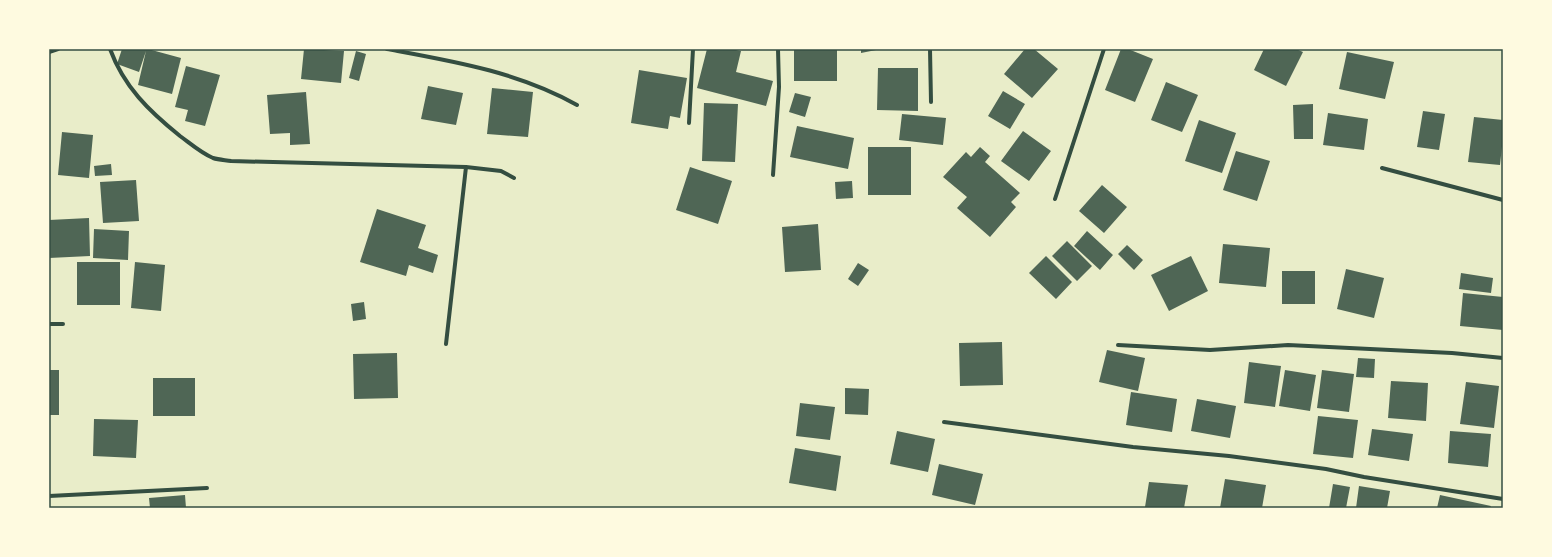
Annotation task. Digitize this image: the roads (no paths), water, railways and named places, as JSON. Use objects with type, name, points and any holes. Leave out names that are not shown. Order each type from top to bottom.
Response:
[{"type":"street","points":[[49,52],[58,49]]},
{"type":"street","points":[[110,49],[116,66],[140,100],[163,122],[198,150],[215,158],[231,161],[466,167],[501,171],[514,178]]},
{"type":"street","points":[[387,49],[428,56],[511,75],[561,96],[577,105]]},
{"type":"street","points":[[688,123],[693,49]]},
{"type":"street","points":[[774,175],[779,88],[778,49]]},
{"type":"street","points":[[930,49],[931,102]]},
{"type":"street","points":[[1055,199],[1104,49]]},
{"type":"street","points":[[446,344],[466,167]]},
{"type":"street","points":[[1382,168],[1503,200]]},
{"type":"street","points":[[49,324],[63,324]]},
{"type":"street","points":[[1118,345],[1210,350],[1288,345],[1452,353],[1503,358]]},
{"type":"street","points":[[944,422],[1133,447],[1230,456],[1326,469],[1364,477],[1503,499]]},
{"type":"street","points":[[49,496],[207,488]]}]
